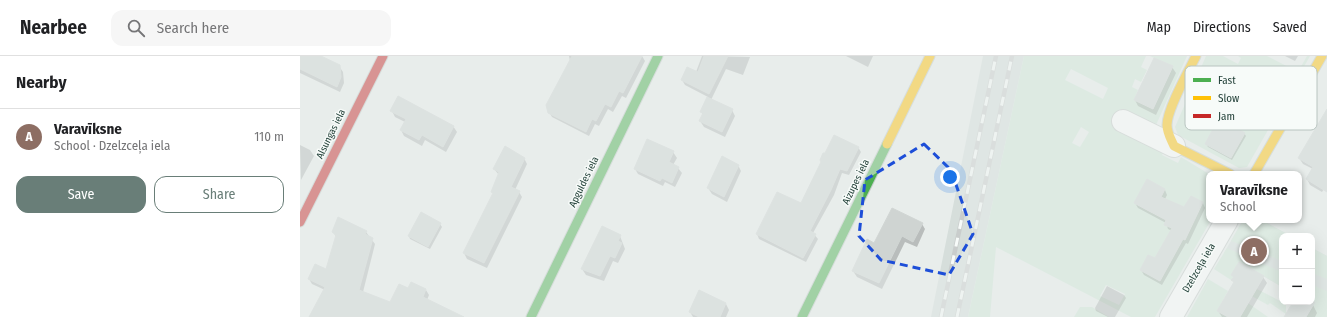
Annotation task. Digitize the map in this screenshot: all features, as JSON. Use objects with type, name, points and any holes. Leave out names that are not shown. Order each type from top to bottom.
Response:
[{"type":"street","name":"Alsungas iela","points":[[300,222],[383,56]]},
{"type":"street","name":"Apguldes iela","points":[[531,317],[658,56]]},
{"type":"street","name":"Aizupes iela","points":[[802,317],[930,56]]},
{"type":"street","points":[[1191,66],[1196,56]]},
{"type":"street","points":[[1316,66],[1322,56]]},
{"type":"street","points":[[1174,146],[1168,132],[1167,124],[1169,113],[1185,79]]},
{"type":"street","points":[[1123,121],[1224,171]]},
{"type":"street","points":[[1256,171],[1279,130]]},
{"type":"street","name":"Dzelzceļa iela","points":[[1171,317],[1225,223]]},
{"type":"highlighted area","points":[[924,144],[951,170],[973,234],[949,275],[881,260],[859,236],[865,180]]},
{"type":"shaded area","points":[[983,56],[1024,56],[968,317],[931,317]]},
{"type":"shaded area","points":[[1241,223],[1267,223],[1285,233],[1279,233],[1279,285],[1224,253]]},
{"type":"shaded area","points":[[1315,250],[1327,256],[1327,317],[1306,317],[1313,305],[1315,305]]},
{"type":"green space","points":[[1024,56],[1146,56],[1141,67],[1147,70],[1141,82],[1135,79],[1132,87],[1138,90],[1134,100],[1153,109],[1173,67],[1150,56],[1187,56],[1156,125],[1123,110],[1117,124],[1165,149],[1162,155],[1178,163],[1181,157],[1206,172],[1206,223],[1209,223],[1155,317],[1131,317],[996,247],[990,317],[968,317]],"holes":[[[1071,69],[1108,88],[1103,99],[1065,80]],[[1081,127],[1089,132],[1080,147],[1072,143]],[[1147,179],[1165,189],[1152,213],[1134,203]],[[1183,206],[1190,209],[1195,218],[1185,240],[1171,234],[1173,229],[1164,224],[1171,208],[1180,211]],[[1148,255],[1155,258],[1159,281],[1140,270]],[[1106,285],[1125,294],[1119,305],[1100,296]]]},
{"type":"green space","points":[[1206,56],[1223,56],[1238,64],[1241,58],[1238,56],[1267,56],[1286,66],[1202,66]]},
{"type":"green space","points":[[1307,56],[1310,56],[1304,66],[1301,66]]},
{"type":"green space","points":[[1185,104],[1185,130],[1213,130],[1207,140],[1231,158],[1245,133],[1240,130],[1268,130],[1247,167],[1239,168],[1178,135],[1175,127]]},
{"type":"green space","points":[[1241,223],[1267,223],[1285,233],[1279,233],[1279,260],[1231,241]]},
{"type":"green space","points":[[1227,248],[1279,271],[1279,285],[1240,262],[1232,275],[1234,277],[1231,280],[1214,269]]},
{"type":"green space","points":[[1315,250],[1327,256],[1327,279],[1315,274]]},
{"type":"green space","points":[[1208,279],[1228,291],[1217,311],[1228,317],[1187,317]]},
{"type":"green space","points":[[1251,286],[1279,300],[1279,305],[1286,305],[1286,314],[1270,303],[1268,305],[1246,293]]},
{"type":"green space","points":[[1315,286],[1327,291],[1327,317],[1306,317],[1313,305],[1315,305]]},
{"type":"green space","points":[[1248,303],[1268,317],[1240,317]]},
{"type":"green space","points":[[1080,307],[1092,307],[1109,317],[1074,317]]},
{"type":"building","points":[[300,56],[321,56],[340,65],[341,77],[337,87],[300,69]]},
{"type":"building","points":[[572,56],[642,56],[623,93],[619,91],[611,107],[605,104],[596,121],[592,119],[586,132],[548,113],[546,105]]},
{"type":"building","points":[[704,56],[728,56],[709,94],[681,80],[687,67],[698,72]]},
{"type":"building","points":[[1154,58],[1173,66],[1153,109],[1134,100]]},
{"type":"building","points":[[398,96],[454,126],[443,147],[422,135],[419,140],[400,130],[406,119],[390,111]]},
{"type":"building","points":[[707,97],[733,109],[722,132],[699,121],[703,113],[700,112]]},
{"type":"building","points":[[1327,109],[1327,192],[1306,179],[1313,167],[1298,158],[1315,130],[1317,130],[1317,126]]},
{"type":"building","points":[[1213,130],[1240,130],[1245,133],[1231,158],[1205,144]]},
{"type":"building","points":[[834,135],[859,147],[847,171],[840,169],[810,231],[816,234],[803,258],[756,234],[777,192],[801,203],[821,162],[820,160],[823,153],[825,153]]},
{"type":"building","points":[[647,139],[674,151],[669,162],[679,167],[672,183],[662,178],[660,181],[634,169]]},
{"type":"building","points":[[505,146],[525,158],[511,187],[520,191],[484,263],[463,253],[493,193],[491,192],[499,172],[493,169]]},
{"type":"building","points":[[722,156],[739,165],[724,197],[707,188]]},
{"type":"building","points":[[1147,179],[1165,189],[1161,197],[1184,207],[1191,196],[1203,202],[1185,240],[1183,239],[1160,281],[1140,270],[1148,255],[1155,258],[1172,228],[1164,225],[1166,220],[1134,203]]},
{"type":"building","points":[[892,208],[923,223],[913,242],[902,236],[879,283],[852,271],[867,239],[874,243]]},
{"type":"building","points":[[421,212],[441,223],[428,247],[408,236]]},
{"type":"building","points":[[338,217],[367,231],[365,234],[373,238],[359,290],[390,302],[399,284],[408,288],[411,282],[426,289],[423,297],[464,317],[309,317],[325,287],[308,279],[315,264],[326,269],[336,235],[332,232]]},
{"type":"building","points":[[602,226],[621,235],[618,241],[622,243],[615,258],[610,256],[600,276],[581,269]]},
{"type":"building","points":[[1239,262],[1264,276],[1240,317],[1228,317],[1217,311],[1234,282],[1231,280],[1234,277],[1231,275]]},
{"type":"building","points":[[699,290],[726,303],[720,317],[699,317],[689,312]]},
{"type":"building","points":[[1291,305],[1313,305],[1306,317],[1284,317]]},
{"type":"railway","points":[[941,317],[996,56]]},
{"type":"railway","points":[[957,317],[1012,56]]},
{"type":"traffic: fast","points":[[531,317],[658,56]]},
{"type":"traffic: fast","points":[[802,317],[887,144]]},
{"type":"traffic: slow","points":[[887,144],[930,56]]},
{"type":"traffic: slow","points":[[1191,66],[1196,56]]},
{"type":"traffic: slow","points":[[1316,66],[1322,56]]},
{"type":"traffic: slow","points":[[1185,77],[1170,110],[1167,125],[1168,133],[1174,146],[1224,171]]},
{"type":"traffic: slow","points":[[1256,171],[1279,130]]},
{"type":"traffic: jam","points":[[300,222],[383,56]]},
{"type":"place","name":"Varavīksne","points":[[1254,251]]}]
